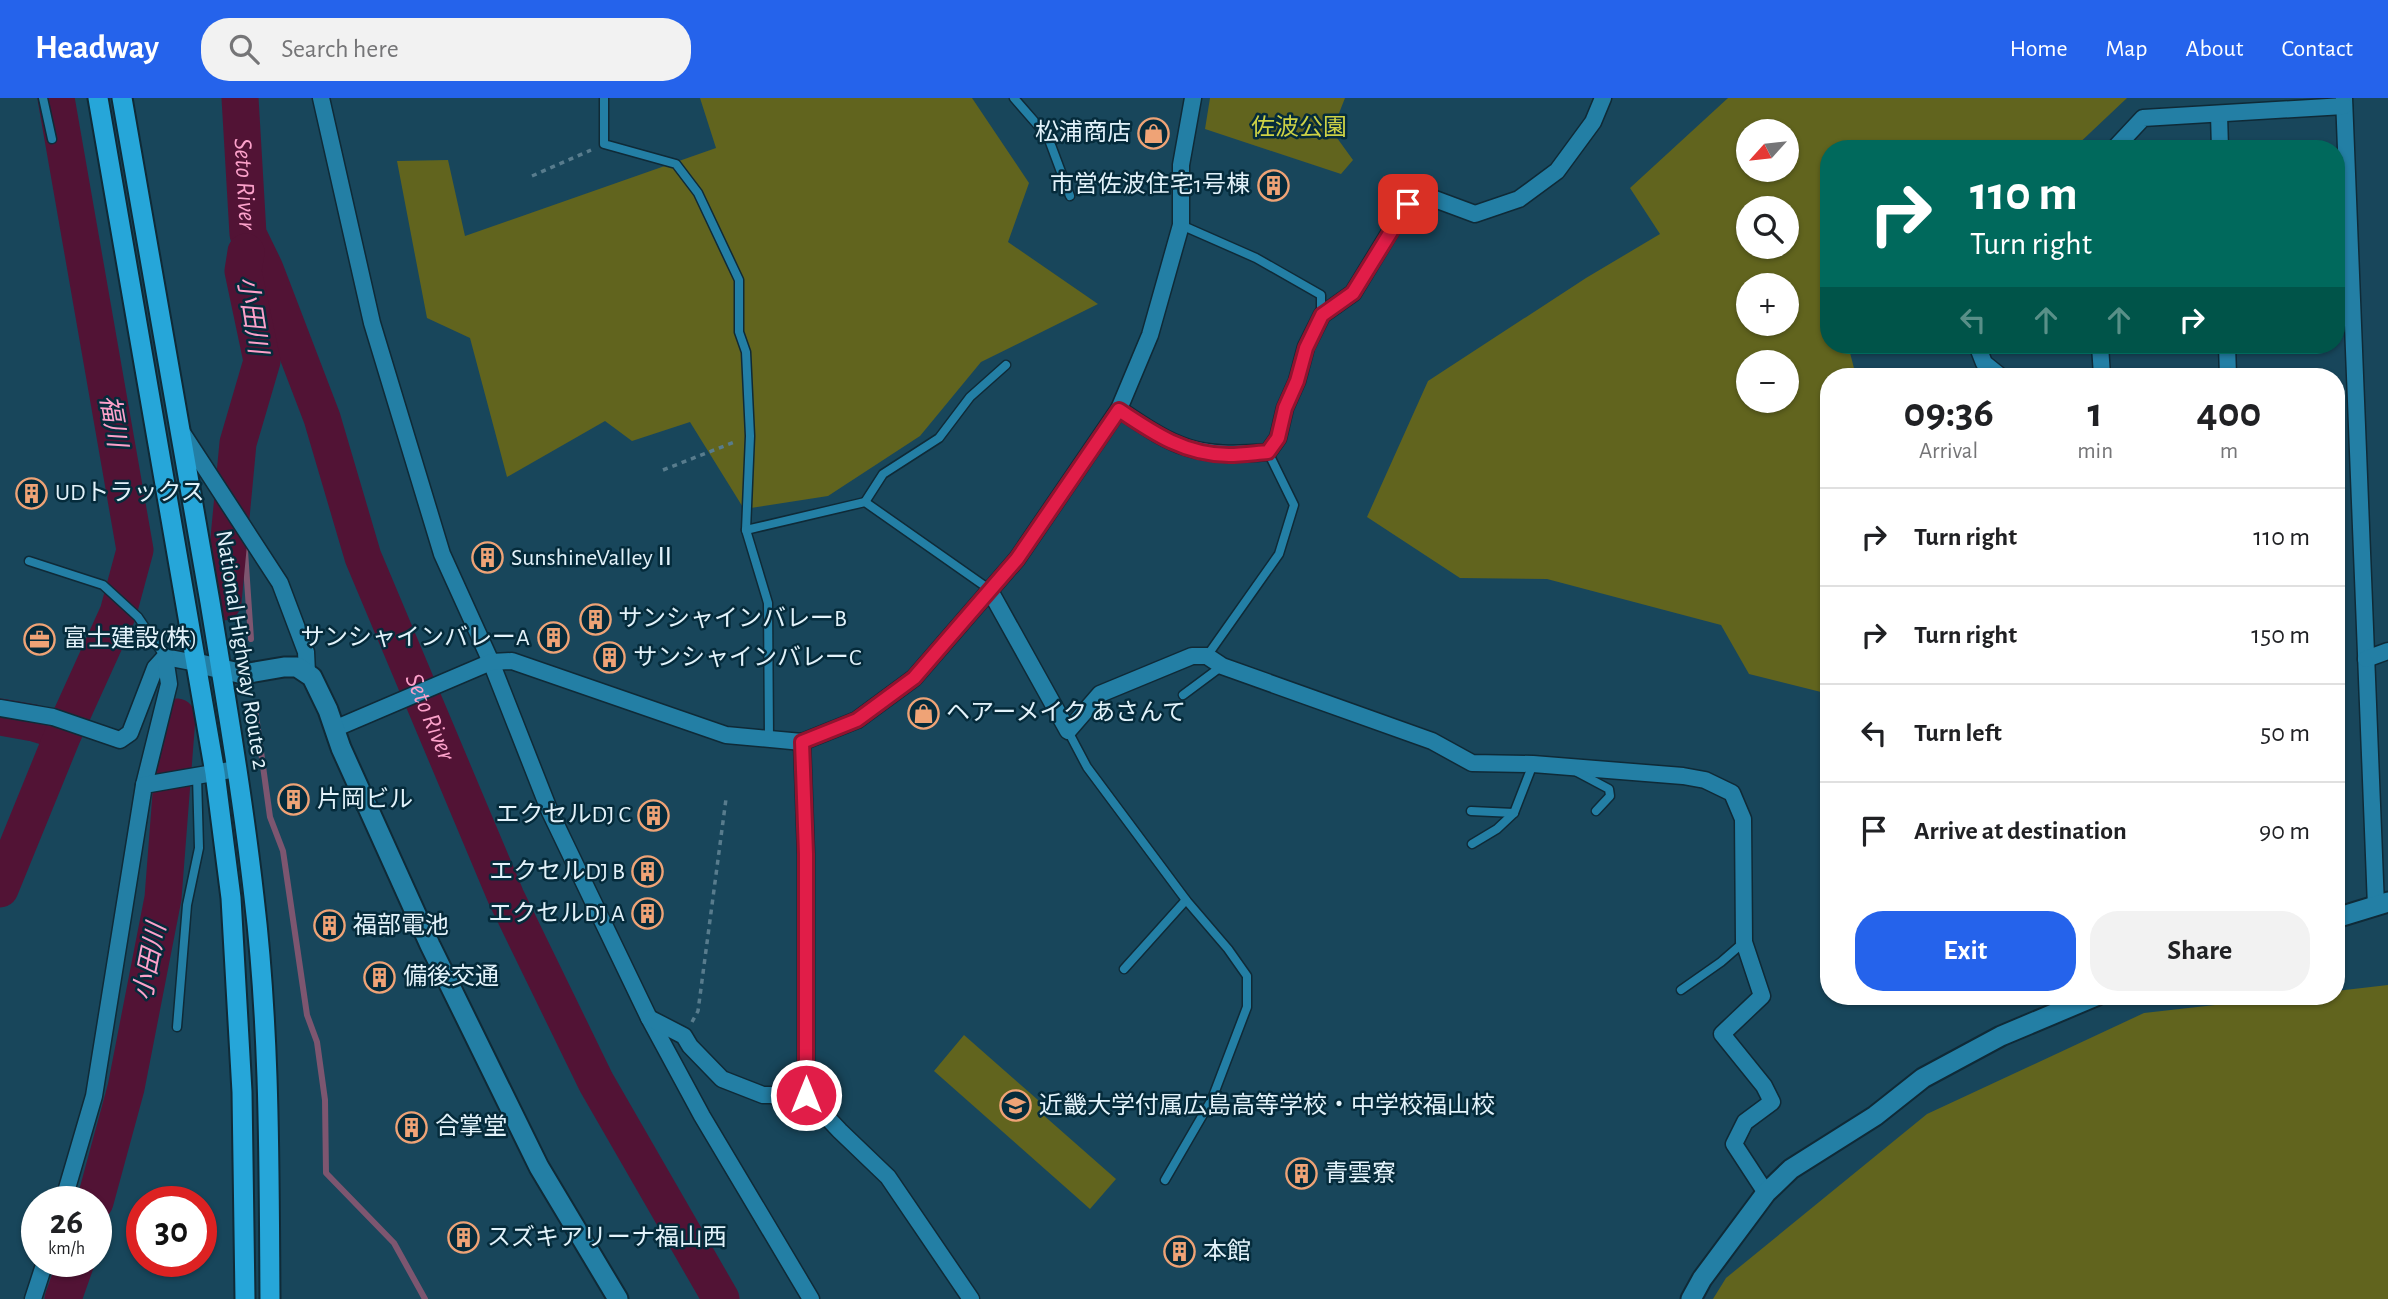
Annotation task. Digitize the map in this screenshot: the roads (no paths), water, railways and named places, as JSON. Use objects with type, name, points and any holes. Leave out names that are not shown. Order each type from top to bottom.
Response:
[{"type":"highway","name":"National Highway Route 2","points":[[98,98],[196,663],[199,776],[231,898],[242,1092],[245,1299]]},
{"type":"highway","name":"National Highway Route 2","points":[[122,98],[221,669],[254,898],[267,1088],[271,1299]]},
{"type":"street","points":[[321,98],[372,323],[443,554],[486,664],[550,812],[649,1018],[702,1116],[811,1299]]},
{"type":"street","points":[[334,729],[486,664],[512,661],[726,735],[802,742],[857,720],[914,678],[1032,538],[1119,410],[1150,335],[1181,225],[1181,165],[1193,98]]},
{"type":"street","points":[[1119,410],[1157,436],[1187,449],[1228,455],[1268,452],[1278,438],[1285,408],[1297,381],[1306,348],[1322,315],[1353,293],[1408,204],[1432,198],[1475,214],[1519,199],[1557,171],[1593,122],[1603,98]]},
{"type":"street","points":[[2122,140],[2143,118],[2344,102],[2370,775],[2382,904],[2345,915]]},
{"type":"street","points":[[2219,114],[2220,140]]},
{"type":"street","points":[[1980,354],[1984,363],[1990,368]]},
{"type":"street","points":[[181,432],[280,583],[306,652],[307,673]]},
{"type":"street","points":[[989,589],[1068,731],[1100,694],[1192,656],[1207,656],[1222,666],[1432,741],[1472,763],[1567,766],[1683,776],[1705,780],[1732,793],[1743,819],[1744,942],[1762,996],[1722,1034],[1764,1086],[1772,1102],[1745,1122],[1734,1144],[1766,1193]]},
{"type":"street","points":[[2366,659],[2388,651]]},
{"type":"street","points":[[165,657],[243,674],[297,667],[307,673],[319,690],[430,945],[539,1167],[618,1299]]},
{"type":"street","points":[[0,708],[52,718],[93,729],[120,740],[130,733],[155,668],[165,657]]},
{"type":"street","points":[[68,1186],[94,1096],[169,684],[165,657]]},
{"type":"street","points":[[802,742],[806,854],[806,1095],[888,1177],[971,1299]]},
{"type":"street","points":[[149,784],[236,769]]},
{"type":"street","points":[[2370,775],[2388,771]]},
{"type":"street","points":[[1690,1299],[1766,1193],[1791,1170],[1875,1116],[1923,1078],[2001,1036],[2075,1005]]},
{"type":"street","points":[[649,1018],[684,1036],[690,1046],[722,1079],[763,1095],[806,1095]]},
{"type":"street","points":[[33,1299],[41,1277]]},
{"type":"lane","points":[[43,98],[52,139]]},
{"type":"lane","points":[[604,98],[604,144],[676,164],[698,193],[739,280],[739,332],[746,352],[750,436],[746,530],[768,603],[769,739]]},
{"type":"lane","points":[[1014,98],[1048,137],[1070,196]]},
{"type":"lane","points":[[1181,225],[1256,258],[1321,295],[1322,315]]},
{"type":"lane","points":[[746,530],[865,502],[883,474],[939,438],[970,397],[1006,365]]},
{"type":"lane","points":[[1207,656],[1279,554],[1294,505],[1268,452]]},
{"type":"lane","points":[[865,502],[989,589]]},
{"type":"lane","points":[[29,561],[103,586],[138,617],[165,657]]},
{"type":"lane","points":[[1183,695],[1222,666]]},
{"type":"lane","points":[[1068,731],[1087,768],[1247,976],[1247,1007],[1212,1099],[1166,1181]]},
{"type":"lane","points":[[1472,844],[1497,829],[1514,813],[1534,764]]},
{"type":"lane","points":[[1567,766],[1609,789],[1610,796],[1596,811]]},
{"type":"lane","points":[[177,1027],[187,905],[199,848],[199,776]]},
{"type":"lane","points":[[1471,811],[1514,813]]},
{"type":"lane","points":[[1124,969],[1186,900]]},
{"type":"lane","points":[[1681,990],[1744,942]]},
{"type":"waterway","name":"福川","points":[[0,889],[64,732],[118,613],[135,550],[56,98]]},
{"type":"waterway","name":"Seto River","points":[[240,98],[248,234],[265,269],[322,418],[363,557],[506,897],[596,1082],[721,1299]]},
{"type":"waterway","name":"小田川","points":[[223,602],[238,443],[262,361],[243,271],[246,252]]},
{"type":"waterway","points":[[237,460],[242,515]]},
{"type":"waterway","points":[[244,536],[251,639]]},
{"type":"waterway","points":[[255,708],[270,817],[283,851],[307,1015],[317,1042],[325,1100],[326,1173],[394,1243],[425,1299]]},
{"type":"waterway","points":[[0,717],[64,732]]},
{"type":"waterway","name":"小田川","points":[[99,1186],[126,1088],[163,898],[177,717]]},
{"type":"waterway","name":"小田川","points":[[63,1299],[71,1277]]},
{"type":"place","name":"松浦商店","points":[[1154,133]]},
{"type":"place","name":"市営佐波住宅1号棟","points":[[1273,185]]},
{"type":"place","name":"UDトラックス","points":[[32,493]]},
{"type":"place","name":"SunshineValleyⅡ","points":[[488,558]]},
{"type":"place","name":"サンシャインバレーB","points":[[595,619]]},
{"type":"place","name":"サンシャインバレーA","points":[[553,638]]},
{"type":"place","name":"富士建設(株)","points":[[40,639]]},
{"type":"place","name":"サンシャインバレーC","points":[[610,658]]},
{"type":"place","name":"ヘアーメイク あさんて","points":[[923,713]]},
{"type":"place","name":"片岡ビル","points":[[294,800]]},
{"type":"place","name":"エクセルDJ C","points":[[654,815]]},
{"type":"place","name":"エクセルDJ B","points":[[648,872]]},
{"type":"place","name":"エクセルDJ A","points":[[648,914]]},
{"type":"place","name":"福部電池","points":[[330,926]]},
{"type":"place","name":"備後交通","points":[[380,977]]},
{"type":"place","name":"近畿大学付属広島高等学校・中学校福山校","points":[[1016,1106]]},
{"type":"place","name":"合掌堂","points":[[412,1127]]},
{"type":"place","name":"青雲寮","points":[[1301,1174]]},
{"type":"place","name":"スズキアリーナ福山西","points":[[464,1238]]},
{"type":"place","name":"本館","points":[[1180,1252]]},
{"type":"park label","name":"佐波公園","points":[[1299,128]]}]
